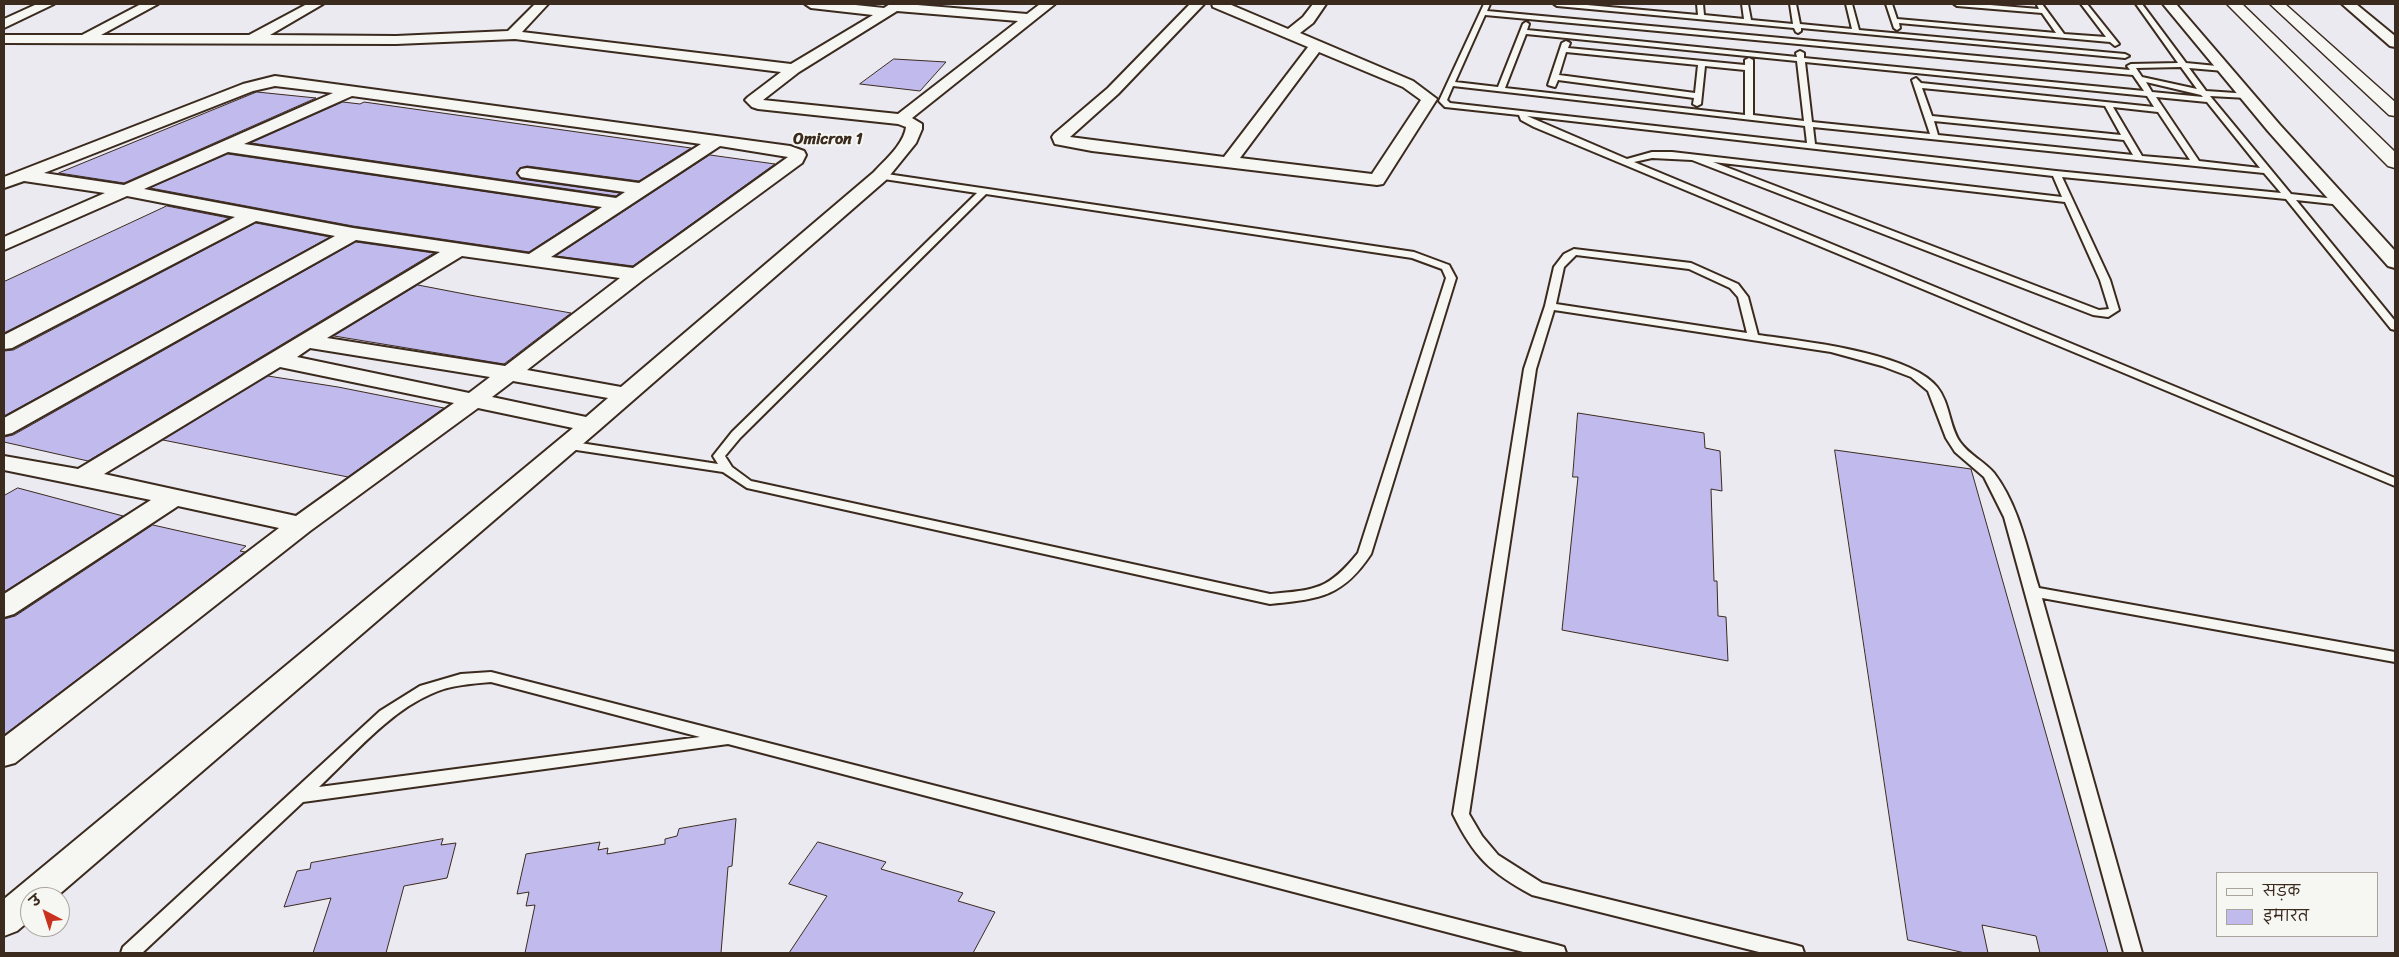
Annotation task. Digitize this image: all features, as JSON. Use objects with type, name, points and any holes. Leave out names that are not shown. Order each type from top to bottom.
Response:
[{"type":"street","points":[[4,24],[47,4]]},
{"type":"street","points":[[83,39],[151,4]]},
{"type":"street","points":[[250,40],[316,4]]},
{"type":"street","points":[[515,35],[515,30],[542,4]]},
{"type":"street","points":[[811,4],[1030,18]]},
{"type":"street","points":[[901,119],[1048,4]]},
{"type":"street","points":[[1197,4],[1113,90],[1065,132],[1060,137],[1061,140],[1092,146],[1378,180],[1429,99],[1408,84],[1218,4]]},
{"type":"street","points":[[1289,35],[1308,20],[1320,4]]},
{"type":"street","points":[[2169,4],[2247,96],[2395,262]]},
{"type":"street","points":[[2234,4],[2395,162]]},
{"type":"street","points":[[2277,4],[2395,111]]},
{"type":"street","points":[[2348,4],[2395,43]]},
{"type":"street","points":[[42,887],[591,425],[880,176],[915,132],[914,124],[901,119],[754,102],[754,97],[794,69],[893,8]]},
{"type":"street","points":[[4,39],[414,40],[515,35],[794,69]]},
{"type":"street","points":[[1229,161],[1316,46]]},
{"type":"street","points":[[4,184],[261,83],[287,82],[790,151],[798,155],[796,159],[637,275],[474,400],[301,525],[4,754]]},
{"type":"street","points":[[4,244],[349,92]]},
{"type":"street","points":[[252,134],[431,160]]},
{"type":"street","points":[[534,260],[715,142]]},
{"type":"street","points":[[224,146],[618,204]]},
{"type":"street","points":[[506,170],[642,189]]},
{"type":"street","points":[[23,175],[123,190],[352,234],[637,275]]},
{"type":"street","points":[[4,343],[251,216]]},
{"type":"street","points":[[4,428],[352,234]]},
{"type":"street","points":[[82,477],[456,250]]},
{"type":"street","points":[[306,341],[508,373],[626,395]]},
{"type":"street","points":[[276,359],[591,425]]},
{"type":"street","points":[[4,463],[82,477],[301,525]]},
{"type":"street","points":[[4,606],[172,498]]},
{"type":"street","points":[[4,920],[20,906]]},
{"type":"lane","points":[[1487,4],[1443,101],[1448,105],[2056,174],[2342,202]]},
{"type":"lane","points":[[1557,4],[1796,24],[2125,56]]},
{"type":"lane","points":[[1700,4],[1701,16]]},
{"type":"lane","points":[[1745,4],[1748,20]]},
{"type":"lane","points":[[1794,4],[1811,145]]},
{"type":"lane","points":[[1849,4],[1856,30]]},
{"type":"lane","points":[[1889,4],[1899,35]]},
{"type":"lane","points":[[1958,4],[2044,12]]},
{"type":"lane","points":[[2039,4],[2061,35]]},
{"type":"lane","points":[[2084,4],[2125,56],[2196,164]]},
{"type":"lane","points":[[2139,4],[2209,100],[2395,326]]},
{"type":"lane","points":[[1482,13],[1799,42],[2012,71],[2152,95],[2209,100]]},
{"type":"lane","points":[[1501,90],[1529,17]]},
{"type":"lane","points":[[1895,21],[2112,40]]},
{"type":"lane","points":[[1523,32],[1912,71],[2136,73],[2183,65],[2224,69]]},
{"type":"lane","points":[[1548,95],[1569,36]]},
{"type":"lane","points":[[1998,45],[2024,96]]},
{"type":"lane","points":[[1564,50],[1750,68]]},
{"type":"lane","points":[[1749,117],[1750,54]]},
{"type":"lane","points":[[1696,111],[1702,64]]},
{"type":"lane","points":[[1912,71],[1935,137]]},
{"type":"lane","points":[[2136,73],[2203,92],[2247,96]]},
{"type":"lane","points":[[1554,77],[1698,96]]},
{"type":"lane","points":[[1452,84],[1808,124],[2268,171]]},
{"type":"lane","points":[[1918,86],[2162,110]]},
{"type":"lane","points":[[2107,104],[2139,158]]},
{"type":"lane","points":[[1521,112],[1524,118],[1537,125],[2395,482]]},
{"type":"lane","points":[[1929,118],[2128,138]]},
{"type":"lane","points":[[1626,162],[1661,154],[2068,200]]},
{"type":"lane","points":[[1692,157],[2097,313],[2108,314],[2114,310],[2105,280],[2056,174]]},
{"type":"lane","points":[[880,176],[984,191],[1414,255],[1446,267],[1451,278],[1364,554],[1346,578],[1322,594],[1270,598],[747,484],[727,469],[719,456],[736,435],[984,191]]},
{"type":"lane","points":[[1753,337],[1743,297],[1734,286],[1691,266],[1574,252],[1565,256],[1560,262],[1550,306],[1530,369],[1461,814],[1472,839],[1501,870],[1538,890],[1795,953]]},
{"type":"lane","points":[[1550,306],[1753,337],[1861,356],[1905,371],[1933,388],[1948,431],[1956,446],[1988,473],[2005,501],[2033,592],[2133,953]]},
{"type":"lane","points":[[567,445],[727,469]]},
{"type":"lane","points":[[2033,592],[2395,657]]},
{"type":"lane","points":[[130,953],[385,715],[425,690],[461,679],[491,677],[1557,953]]},
{"type":"lane","points":[[299,796],[730,739]]},
{"type":"building","points":[[894,59],[946,62],[920,91],[860,84]]},
{"type":"building","points":[[257,92],[316,98],[124,183],[59,173]]},
{"type":"building","points":[[343,102],[360,104],[364,102],[691,148],[639,181],[527,166],[520,168],[516,173],[521,179],[620,193],[616,196],[251,143]]},
{"type":"building","points":[[228,154],[597,208],[529,252],[353,226],[150,188]]},
{"type":"building","points":[[710,155],[775,164],[633,266],[556,256]]},
{"type":"building","points":[[167,206],[229,218],[4,333],[4,282]]},
{"type":"building","points":[[256,223],[330,237],[4,416],[4,351],[13,350]]},
{"type":"building","points":[[356,242],[434,253],[88,461],[4,442],[4,437],[13,435]]},
{"type":"building","points":[[418,285],[571,313],[504,364],[334,336]]},
{"type":"building","points":[[268,376],[338,387],[444,408],[348,477],[163,440]]},
{"type":"building","points":[[1578,413],[1704,433],[1705,448],[1720,451],[1722,491],[1711,489],[1714,581],[1717,581],[1718,616],[1726,617],[1728,661],[1562,630],[1578,477],[1573,477]]},
{"type":"building","points":[[1835,450],[1971,469],[2108,953],[2040,953],[2036,936],[1982,925],[1988,953],[1965,953],[1908,940]]},
{"type":"building","points":[[18,488],[123,516],[4,592],[4,496]]},
{"type":"building","points":[[153,525],[246,546],[240,551],[245,552],[4,735],[4,619],[15,616]]},
{"type":"building","points":[[736,819],[732,866],[728,867],[721,953],[525,953],[535,905],[526,906],[529,892],[517,894],[526,854],[600,842],[598,850],[608,848],[607,854],[665,844],[665,839],[677,836],[679,829]]},
{"type":"building","points":[[443,839],[441,845],[456,843],[447,878],[404,886],[386,953],[313,953],[331,898],[284,907],[297,871],[310,869],[311,863]]},
{"type":"building","points":[[818,842],[886,862],[881,869],[963,893],[958,901],[995,912],[973,953],[789,953],[827,896],[789,884]]},
{"type":"district","name":"Omicron 1","points":[[828,140]]}]
